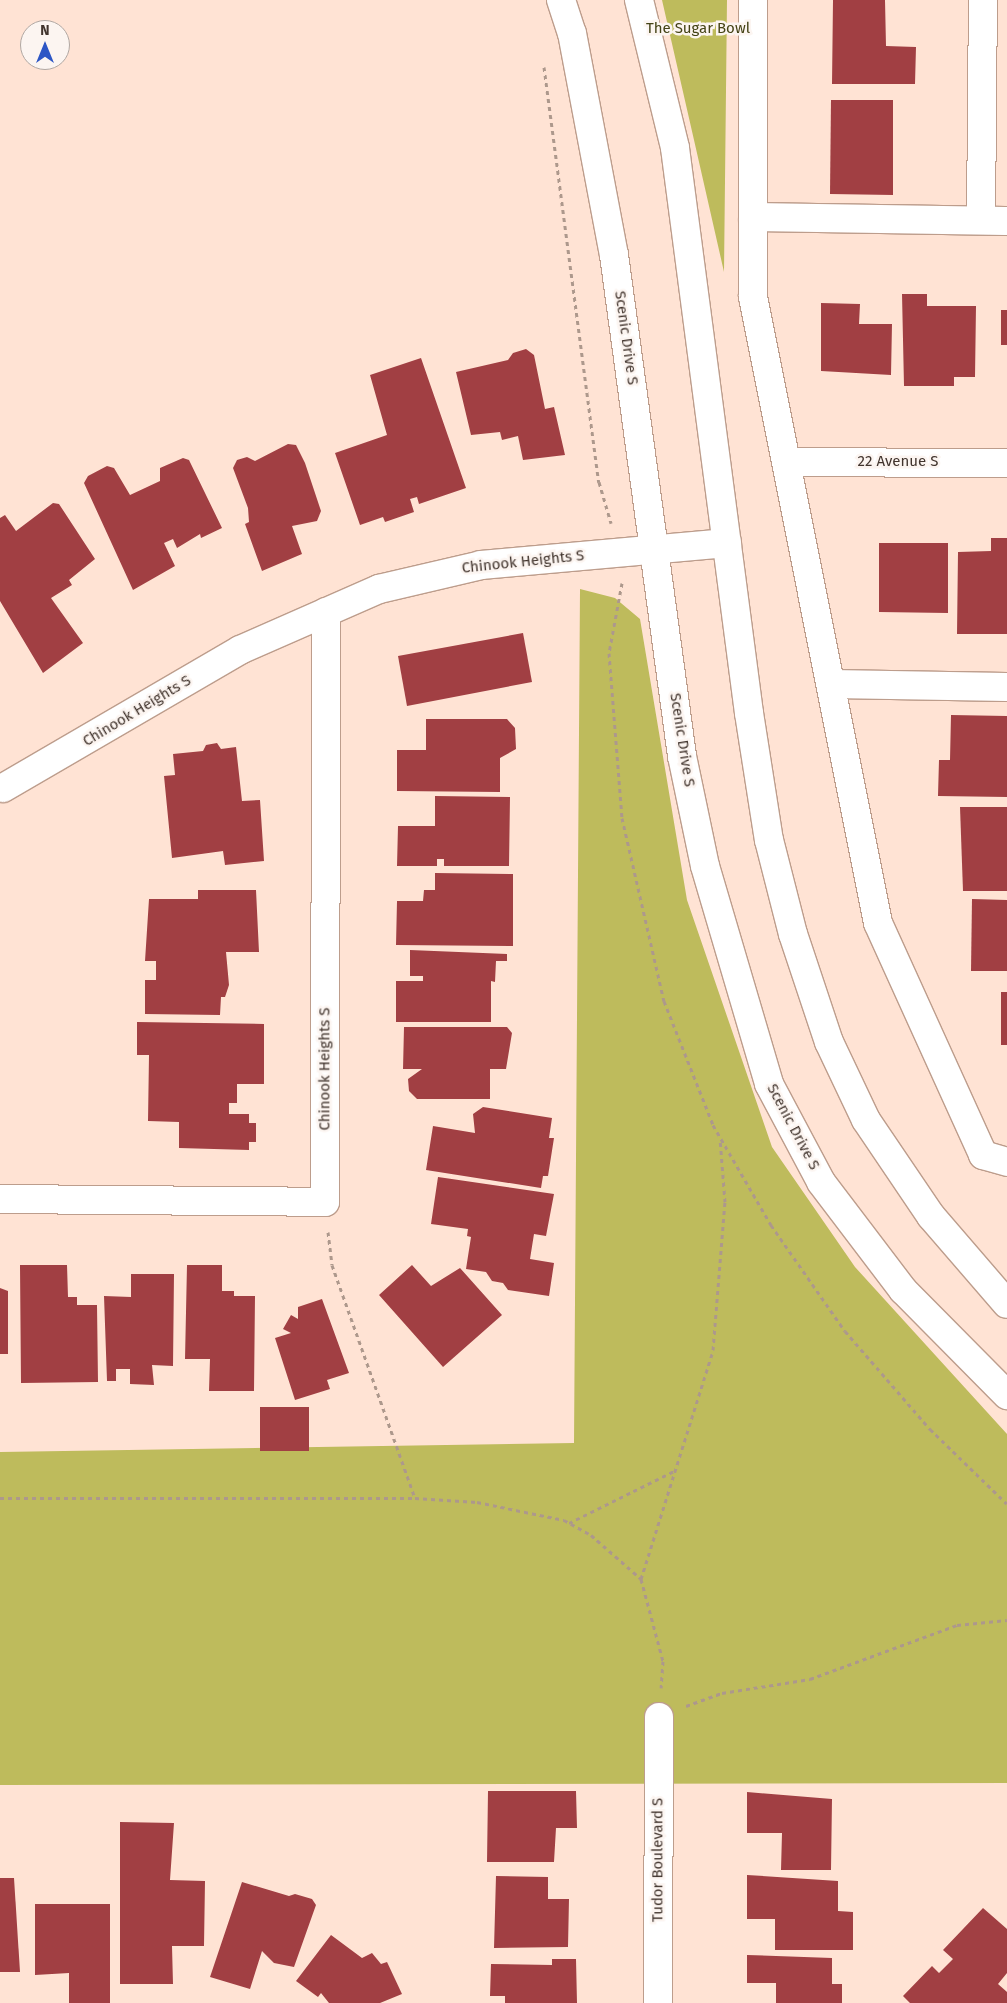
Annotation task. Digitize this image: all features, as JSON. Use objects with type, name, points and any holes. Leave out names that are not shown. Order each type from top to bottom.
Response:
[{"type":"street","name":"Scenic Drive S","points":[[561,0],[572,33],[614,255],[657,548],[682,756],[703,857],[769,1084],[821,1182],[903,1290],[1007,1395]]},
{"type":"street","points":[[639,0],[675,148],[769,840],[793,934],[829,1042],[866,1120],[931,1216],[1007,1304]]},
{"type":"street","points":[[753,0],[753,298],[789,462],[878,923],[995,1158]]},
{"type":"street","points":[[753,216],[994,221],[983,0]]},
{"type":"street","name":"22 Avenue S","points":[[789,462],[1007,463]]},
{"type":"street","name":"Chinook Heights S","points":[[3,788],[240,650],[378,589],[444,571],[657,548],[728,543]]},
{"type":"street","name":"Chinook Heights S","points":[[325,1202],[326,612]]},
{"type":"street","points":[[832,684],[1007,687]]},
{"type":"street","points":[[0,1199],[325,1202]]},
{"type":"street","name":"Tudor Boulevard S","points":[[658,2003],[659,1717]]},
{"type":"path","points":[[720,1137],[725,1202],[713,1350],[693,1426],[674,1471],[641,1579],[663,1661],[659,1717],[708,1697],[810,1679],[957,1625],[1007,1620]]},
{"type":"path","points":[[325,1202],[332,1265],[415,1498]]},
{"type":"path","points":[[569,1523],[674,1471]]},
{"type":"path","points":[[0,1498],[415,1498],[477,1502],[569,1523],[591,1535],[641,1579]]},
{"type":"green space","name":"The Sugar Bowl","points":[[662,0],[727,0],[724,272],[694,140]]},
{"type":"green space","points":[[580,589],[615,598],[640,619],[687,900],[772,1147],[855,1267],[1007,1434],[1007,1783],[0,1785],[0,1452],[574,1443]]},
{"type":"building","points":[[833,0],[885,0],[886,46],[916,47],[915,84],[832,84]]},
{"type":"building","points":[[831,100],[893,100],[893,195],[830,194]]},
{"type":"building","points":[[902,294],[927,294],[927,306],[976,306],[975,377],[954,377],[954,386],[904,386]]},
{"type":"building","points":[[821,303],[860,304],[859,324],[892,324],[891,375],[821,371]]},
{"type":"building","points":[[1001,310],[1007,310],[1007,345],[1001,345]]},
{"type":"building","points":[[526,349],[534,355],[545,409],[554,407],[565,455],[523,460],[518,436],[502,440],[500,432],[471,435],[456,372],[508,360],[513,353]]},
{"type":"building","points":[[421,358],[466,488],[419,504],[417,497],[410,499],[414,512],[385,522],[383,517],[360,525],[335,453],[387,435],[370,375]]},
{"type":"building","points":[[288,444],[296,445],[305,463],[321,511],[317,521],[292,526],[302,554],[262,571],[245,524],[249,522],[248,508],[233,468],[237,460],[247,457],[255,461]]},
{"type":"building","points":[[183,458],[189,460],[222,528],[201,538],[200,534],[177,548],[173,539],[164,543],[175,566],[133,590],[84,483],[88,476],[107,466],[114,468],[130,495],[160,481],[160,468]]},
{"type":"building","points":[[53,503],[59,504],[95,559],[69,580],[72,585],[51,598],[83,643],[43,673],[0,601],[0,518],[5,515],[16,531]]},
{"type":"building","points":[[991,538],[1007,538],[1007,634],[957,634],[958,552],[991,551]]},
{"type":"building","points":[[879,543],[948,543],[948,613],[879,612]]},
{"type":"building","points":[[523,633],[532,682],[407,706],[398,656]]},
{"type":"building","points":[[951,715],[1007,716],[1007,797],[938,796],[939,760],[950,760]]},
{"type":"building","points":[[426,719],[507,719],[515,728],[516,749],[500,758],[500,792],[397,791],[397,750],[426,750]]},
{"type":"building","points":[[217,743],[221,749],[236,747],[242,801],[260,800],[264,861],[225,865],[223,851],[172,858],[164,776],[175,775],[173,754],[203,751],[206,745]]},
{"type":"building","points":[[435,796],[510,797],[509,866],[444,866],[444,859],[437,859],[437,866],[397,866],[398,826],[435,826]]},
{"type":"building","points":[[960,807],[1007,807],[1007,891],[963,891]]},
{"type":"building","points":[[435,873],[513,874],[513,946],[396,945],[397,901],[423,901],[424,890],[435,890]]},
{"type":"building","points":[[198,890],[256,890],[259,952],[226,952],[229,985],[225,997],[221,997],[220,1015],[145,1014],[145,980],[156,980],[156,961],[145,961],[149,899],[198,899]]},
{"type":"building","points":[[972,899],[1007,900],[1007,971],[971,971]]},
{"type":"building","points":[[410,950],[507,954],[507,961],[496,961],[495,982],[491,981],[491,1022],[396,1022],[396,981],[423,981],[423,976],[410,976]]},
{"type":"building","points":[[1001,992],[1007,992],[1007,1045],[1001,1045]]},
{"type":"building","points":[[137,1022],[264,1024],[264,1084],[237,1084],[237,1103],[229,1103],[229,1114],[249,1114],[249,1123],[256,1123],[256,1142],[249,1142],[249,1150],[179,1148],[179,1122],[148,1121],[149,1055],[137,1055]]},
{"type":"building","points":[[404,1027],[507,1027],[512,1033],[506,1069],[490,1069],[490,1099],[417,1099],[409,1091],[408,1079],[422,1069],[403,1069]]},
{"type":"building","points":[[483,1107],[552,1118],[549,1138],[554,1138],[548,1176],[543,1176],[541,1188],[426,1170],[433,1126],[475,1133],[473,1114]]},
{"type":"building","points":[[438,1177],[554,1194],[546,1236],[534,1234],[530,1259],[554,1263],[549,1296],[508,1290],[503,1283],[492,1281],[486,1272],[466,1269],[471,1237],[467,1236],[468,1229],[431,1224]]},
{"type":"building","points":[[20,1265],[67,1265],[68,1297],[77,1297],[77,1305],[97,1305],[98,1382],[21,1383]]},
{"type":"building","points":[[187,1265],[222,1265],[222,1291],[234,1291],[234,1296],[255,1296],[254,1391],[209,1391],[210,1359],[185,1359]]},
{"type":"building","points":[[412,1265],[431,1286],[460,1268],[502,1315],[443,1367],[379,1295]]},
{"type":"building","points":[[131,1274],[174,1274],[173,1366],[152,1365],[154,1385],[130,1384],[130,1369],[116,1369],[116,1381],[107,1381],[104,1296],[131,1297]]},
{"type":"building","points":[[0,1288],[8,1291],[8,1354],[0,1354]]},
{"type":"building","points":[[322,1299],[349,1373],[327,1380],[330,1389],[295,1400],[275,1338],[291,1333],[283,1329],[291,1315],[298,1319],[298,1307]]},
{"type":"building","points":[[260,1407],[309,1407],[309,1451],[260,1451]]},
{"type":"building","points":[[488,1791],[576,1791],[577,1828],[556,1828],[554,1862],[487,1862]]},
{"type":"building","points":[[747,1792],[832,1799],[831,1870],[781,1870],[782,1833],[747,1833]]},
{"type":"building","points":[[120,1822],[174,1823],[170,1880],[205,1881],[204,1946],[172,1946],[173,1984],[120,1984]]},
{"type":"building","points":[[747,1875],[838,1881],[838,1911],[853,1912],[853,1950],[775,1950],[775,1919],[747,1919]]},
{"type":"building","points":[[496,1876],[548,1877],[548,1899],[569,1899],[568,1947],[494,1948]]},
{"type":"building","points":[[0,1878],[14,1878],[20,1972],[0,1972]]},
{"type":"building","points":[[242,1882],[289,1896],[295,1894],[312,1899],[316,1905],[294,1967],[274,1963],[262,1951],[250,1989],[210,1977]]},
{"type":"building","points":[[35,1904],[110,1904],[110,2003],[69,2003],[69,1973],[35,1975]]},
{"type":"building","points":[[983,1908],[1007,1929],[1007,1973],[998,1984],[1007,1992],[1007,2003],[910,2003],[903,1996],[932,1966],[939,1973],[953,1959],[943,1950]]},
{"type":"building","points":[[331,1935],[362,1958],[372,1953],[381,1964],[387,1962],[402,1994],[380,2003],[329,2003],[321,1993],[318,1997],[296,1981]]},
{"type":"building","points":[[747,1955],[832,1958],[832,1984],[842,1984],[842,2003],[776,2003],[776,1983],[747,1983]]},
{"type":"building","points":[[552,1959],[576,1959],[577,2003],[505,2003],[505,1996],[490,1996],[491,1964],[552,1965]]}]
